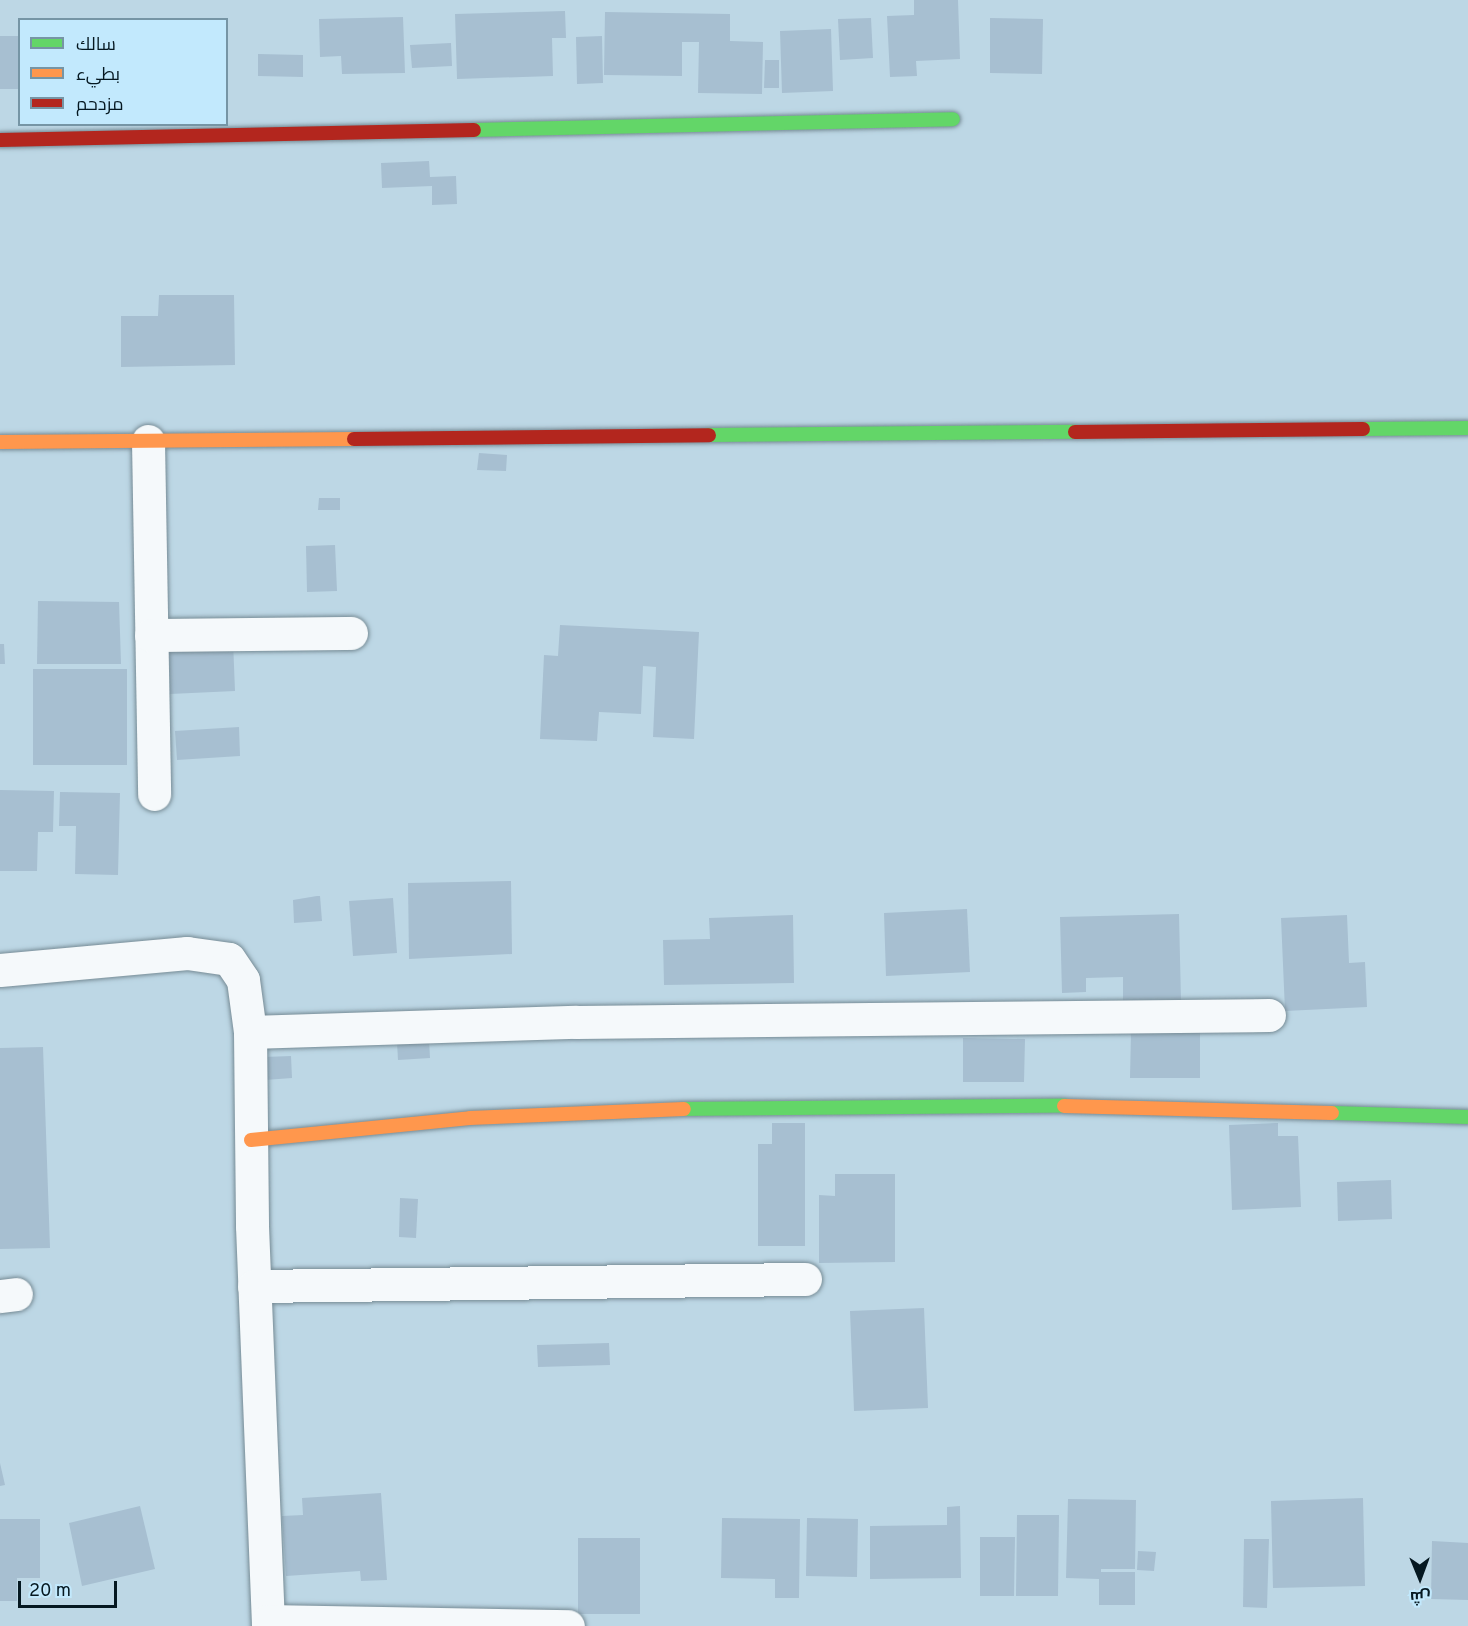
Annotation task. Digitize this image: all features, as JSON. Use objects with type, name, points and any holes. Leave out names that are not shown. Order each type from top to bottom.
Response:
[{"type":"street","points":[[0,140],[953,119]]},
{"type":"street","points":[[0,442],[1468,428]]},
{"type":"street","points":[[148,441],[154,794]]},
{"type":"street","points":[[151,635],[351,633]]},
{"type":"street","points":[[0,970],[187,953],[229,959],[243,980],[250,1032],[254,1286],[268,1623],[568,1626]]},
{"type":"street","points":[[250,1032],[576,1022],[1269,1015]]},
{"type":"street","points":[[251,1140],[470,1118],[766,1106],[1086,1106],[1468,1117]]},
{"type":"street","points":[[254,1286],[805,1279]]},
{"type":"building","points":[[914,0],[958,0],[960,59],[916,61],[917,76],[890,77],[887,16],[914,15]]},
{"type":"building","points":[[565,11],[566,38],[552,38],[553,76],[457,79],[455,14]]},
{"type":"building","points":[[605,12],[730,14],[730,41],[763,42],[762,94],[698,93],[699,42],[682,42],[682,76],[604,75]]},
{"type":"building","points":[[403,17],[405,73],[342,74],[341,56],[320,57],[319,19]]},
{"type":"building","points":[[871,18],[873,58],[840,60],[838,19]]},
{"type":"building","points":[[990,18],[1043,19],[1042,74],[990,73]]},
{"type":"building","points":[[831,29],[833,91],[782,93],[780,31]]},
{"type":"building","points":[[0,36],[18,36],[18,89],[0,89]]},
{"type":"building","points":[[602,36],[603,83],[577,84],[576,37]]},
{"type":"building","points":[[451,43],[452,66],[412,68],[410,45]]},
{"type":"building","points":[[258,54],[303,55],[303,77],[258,76]]},
{"type":"building","points":[[765,60],[779,60],[779,88],[764,88]]},
{"type":"building","points":[[429,161],[430,177],[456,176],[457,204],[432,205],[432,186],[382,188],[381,163]]},
{"type":"building","points":[[159,295],[234,295],[235,365],[121,367],[121,316],[158,316]]},
{"type":"building","points":[[479,453],[507,455],[506,471],[477,470]]},
{"type":"building","points":[[319,498],[340,498],[340,510],[318,510]]},
{"type":"building","points":[[335,545],[337,591],[307,592],[306,546]]},
{"type":"building","points":[[38,601],[119,602],[121,664],[37,664]]},
{"type":"building","points":[[560,625],[699,632],[694,739],[653,737],[656,667],[643,666],[641,714],[599,712],[597,741],[540,739],[544,655],[558,656]]},
{"type":"building","points":[[233,641],[235,691],[170,694],[169,643]]},
{"type":"building","points":[[0,644],[4,644],[5,664],[0,664]]},
{"type":"building","points":[[33,669],[127,669],[127,765],[33,765]]},
{"type":"building","points":[[239,727],[240,756],[177,760],[175,731]]},
{"type":"building","points":[[0,790],[54,791],[53,832],[38,832],[37,871],[0,871]]},
{"type":"building","points":[[60,792],[120,793],[118,875],[75,874],[76,826],[59,826]]},
{"type":"building","points":[[511,881],[512,954],[409,959],[408,883]]},
{"type":"building","points":[[320,896],[322,921],[294,923],[293,900]]},
{"type":"building","points":[[393,898],[397,953],[353,956],[349,901]]},
{"type":"building","points":[[967,909],[970,972],[886,976],[884,913]]},
{"type":"building","points":[[1179,914],[1181,1002],[1123,1003],[1123,977],[1086,978],[1086,992],[1062,993],[1060,917]]},
{"type":"building","points":[[793,915],[794,983],[664,985],[663,940],[710,939],[709,918]]},
{"type":"building","points":[[1347,915],[1349,963],[1365,962],[1367,1007],[1285,1011],[1281,918]]},
{"type":"building","points":[[1131,1033],[1200,1033],[1200,1078],[1130,1078]]},
{"type":"building","points":[[963,1038],[1025,1039],[1024,1082],[963,1082]]},
{"type":"building","points":[[429,1040],[430,1058],[398,1060],[397,1042]]},
{"type":"building","points":[[43,1047],[50,1248],[0,1249],[0,1048]]},
{"type":"building","points":[[291,1056],[292,1078],[265,1080],[264,1057]]},
{"type":"building","points":[[772,1123],[805,1123],[805,1246],[758,1246],[758,1144],[772,1144]]},
{"type":"building","points":[[1278,1123],[1278,1136],[1298,1136],[1301,1207],[1232,1210],[1229,1125]]},
{"type":"building","points":[[835,1174],[895,1174],[895,1262],[819,1263],[819,1195],[835,1196]]},
{"type":"building","points":[[1391,1180],[1392,1219],[1338,1221],[1337,1182]]},
{"type":"building","points":[[400,1198],[418,1199],[416,1238],[399,1237]]},
{"type":"building","points":[[924,1308],[928,1408],[854,1411],[850,1311]]},
{"type":"building","points":[[609,1343],[610,1365],[538,1367],[537,1345]]},
{"type":"building","points":[[0,1463],[5,1485],[0,1486]]},
{"type":"building","points":[[381,1493],[387,1580],[361,1581],[360,1571],[286,1576],[282,1516],[303,1515],[302,1498]]},
{"type":"building","points":[[1363,1498],[1365,1586],[1273,1588],[1271,1501]]},
{"type":"building","points":[[1068,1499],[1136,1500],[1135,1569],[1101,1569],[1101,1572],[1135,1572],[1135,1605],[1099,1605],[1099,1579],[1066,1578]]},
{"type":"building","points":[[140,1506],[155,1569],[82,1586],[69,1523]]},
{"type":"building","points":[[960,1506],[961,1578],[870,1579],[870,1526],[947,1525],[947,1507]]},
{"type":"building","points":[[1017,1515],[1059,1515],[1058,1596],[1016,1596]]},
{"type":"building","points":[[722,1518],[800,1519],[799,1598],[775,1598],[775,1579],[721,1578]]},
{"type":"building","points":[[807,1518],[858,1519],[857,1577],[806,1576]]},
{"type":"building","points":[[0,1519],[40,1519],[40,1578],[17,1578],[17,1601],[0,1601]]},
{"type":"building","points":[[980,1537],[1015,1537],[1014,1596],[980,1596]]},
{"type":"building","points":[[578,1538],[640,1538],[640,1614],[578,1614]]},
{"type":"building","points":[[1244,1539],[1269,1539],[1267,1608],[1243,1607]]},
{"type":"building","points":[[1432,1541],[1468,1543],[1468,1600],[1431,1599]]},
{"type":"building","points":[[1138,1551],[1156,1552],[1154,1571],[1137,1570]]},
{"type":"traffic: fast","points":[[474,130],[953,119]]},
{"type":"traffic: fast","points":[[1363,429],[1468,428]]},
{"type":"traffic: fast","points":[[709,435],[1075,432]]},
{"type":"traffic: fast","points":[[684,1109],[1064,1106]]},
{"type":"traffic: fast","points":[[1332,1113],[1468,1117]]},
{"type":"traffic: slow","points":[[0,442],[354,439]]},
{"type":"traffic: slow","points":[[1064,1106],[1332,1113]]},
{"type":"traffic: slow","points":[[251,1140],[470,1118],[684,1109]]},
{"type":"traffic: jam","points":[[0,140],[474,130]]},
{"type":"traffic: jam","points":[[1075,432],[1363,429]]},
{"type":"traffic: jam","points":[[354,439],[709,435]]}]
